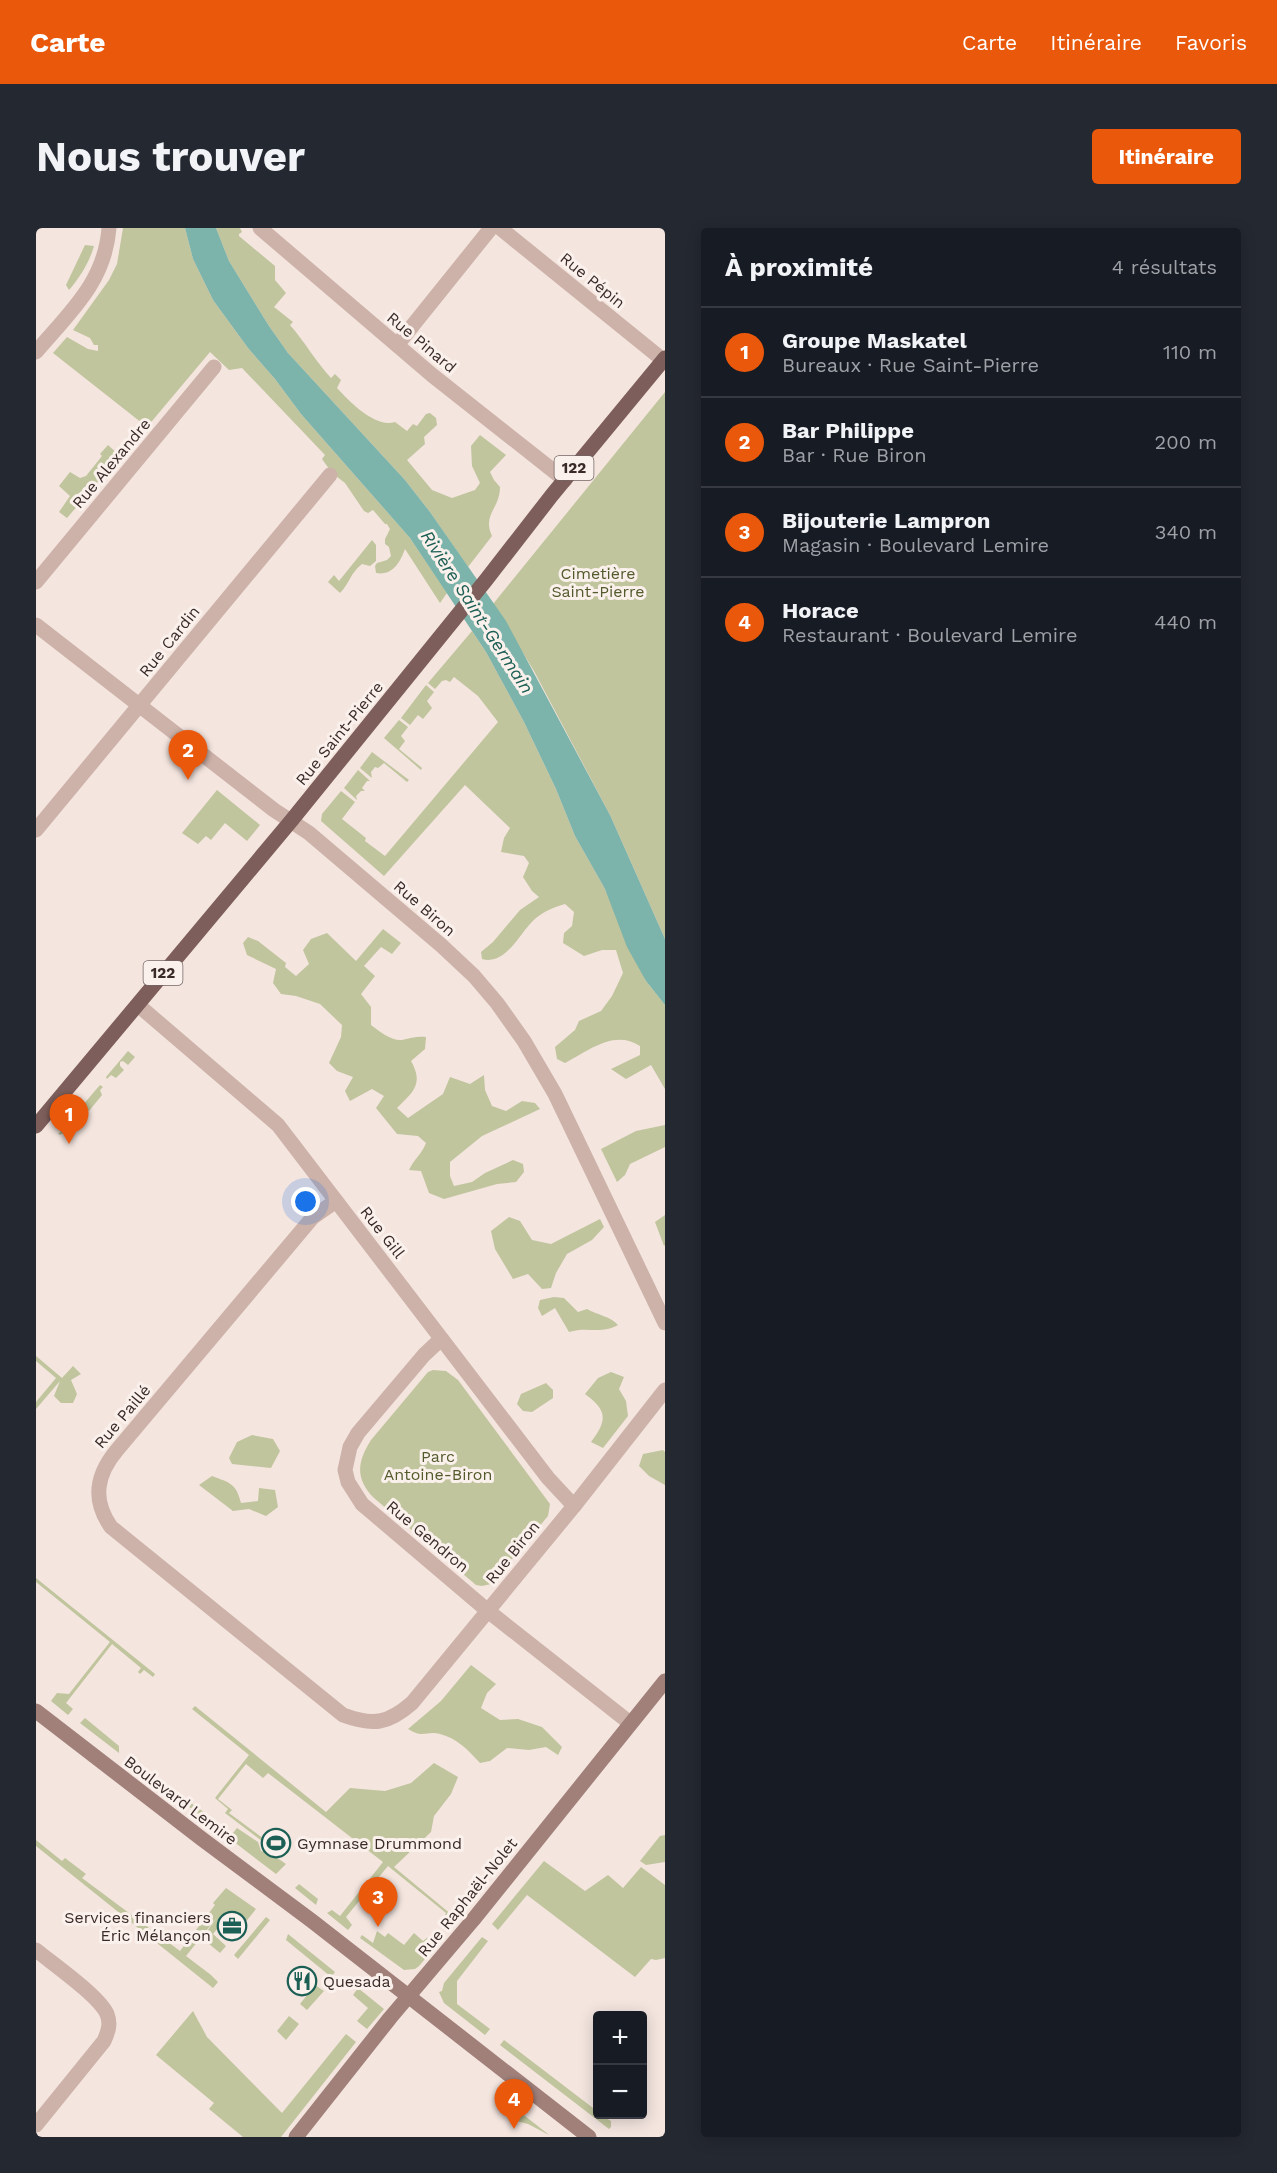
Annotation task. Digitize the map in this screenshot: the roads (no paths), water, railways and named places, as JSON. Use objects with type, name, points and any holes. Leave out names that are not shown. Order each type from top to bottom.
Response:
[{"type":"main road","name":"Rue Saint-Pierre","points":[[36,1126],[291,821],[664,359]]},
{"type":"main road","name":"Rue Raphaël-Nolet","points":[[296,2137],[665,1681]]},
{"type":"main road","name":"Boulevard Lemire","points":[[36,1711],[409,1995],[589,2137]]},
{"type":"street","points":[[36,352],[86,293],[98,274],[106,253],[110,228]]},
{"type":"street","name":"Rue Pinard","points":[[260,228],[397,345],[565,480]]},
{"type":"street","points":[[397,345],[492,228]]},
{"type":"street","name":"Rue Pépin","points":[[500,228],[664,359]]},
{"type":"street","name":"Rue Alexandre","points":[[36,582],[214,367]]},
{"type":"street","name":"Rue Cardin","points":[[36,830],[330,475]]},
{"type":"street","name":"Rue Biron","points":[[36,625],[274,810],[309,833],[474,976],[524,1041],[555,1094],[665,1323]]},
{"type":"street","name":"Rue Gill","points":[[138,1005],[270,1117],[548,1478],[574,1506]]},
{"type":"street","name":"Rue Paillé","points":[[336,1201],[313,1217],[109,1459],[100,1480],[99,1499],[101,1510],[111,1527],[304,1685],[343,1715],[356,1720],[375,1722]]},
{"type":"street","name":"Rue Gendron","points":[[441,1339],[424,1355],[358,1433],[350,1447],[345,1470],[348,1482],[362,1504],[488,1611],[630,1723]]},
{"type":"street","name":"Rue Biron","points":[[375,1722],[394,1717],[412,1703],[574,1506],[665,1390]]},
{"type":"street","points":[[36,1950],[97,2001],[108,2015],[109,2024],[104,2041],[36,2125]]},
{"type":"water","name":"Rivière Saint-Germain","points":[[185,228],[216,228],[229,261],[288,353],[405,480],[506,621],[610,815],[665,939],[665,1005],[646,981],[627,947],[605,889],[575,836],[556,789],[524,722],[486,652],[410,538],[301,414],[213,300],[193,259]]},
{"type":"place","name":"Bar Philippe","points":[[188,780]]},
{"type":"place","name":"Groupe Maskatel","points":[[69,1144]]},
{"type":"place","name":"Gymnase Drummond","points":[[276,1843]]},
{"type":"place","name":"Services financiers Éric Mélançon","points":[[232,1926]]},
{"type":"place","name":"Bijouterie Lampron","points":[[378,1927]]},
{"type":"place","name":"Quesada","points":[[302,1981]]},
{"type":"place","name":"Horace","points":[[514,2129]]},
{"type":"park label","name":"Cimetière Saint-Pierre","points":[[598,582]]},
{"type":"park label","name":"Parc Antoine-Biron","points":[[438,1465]]}]
